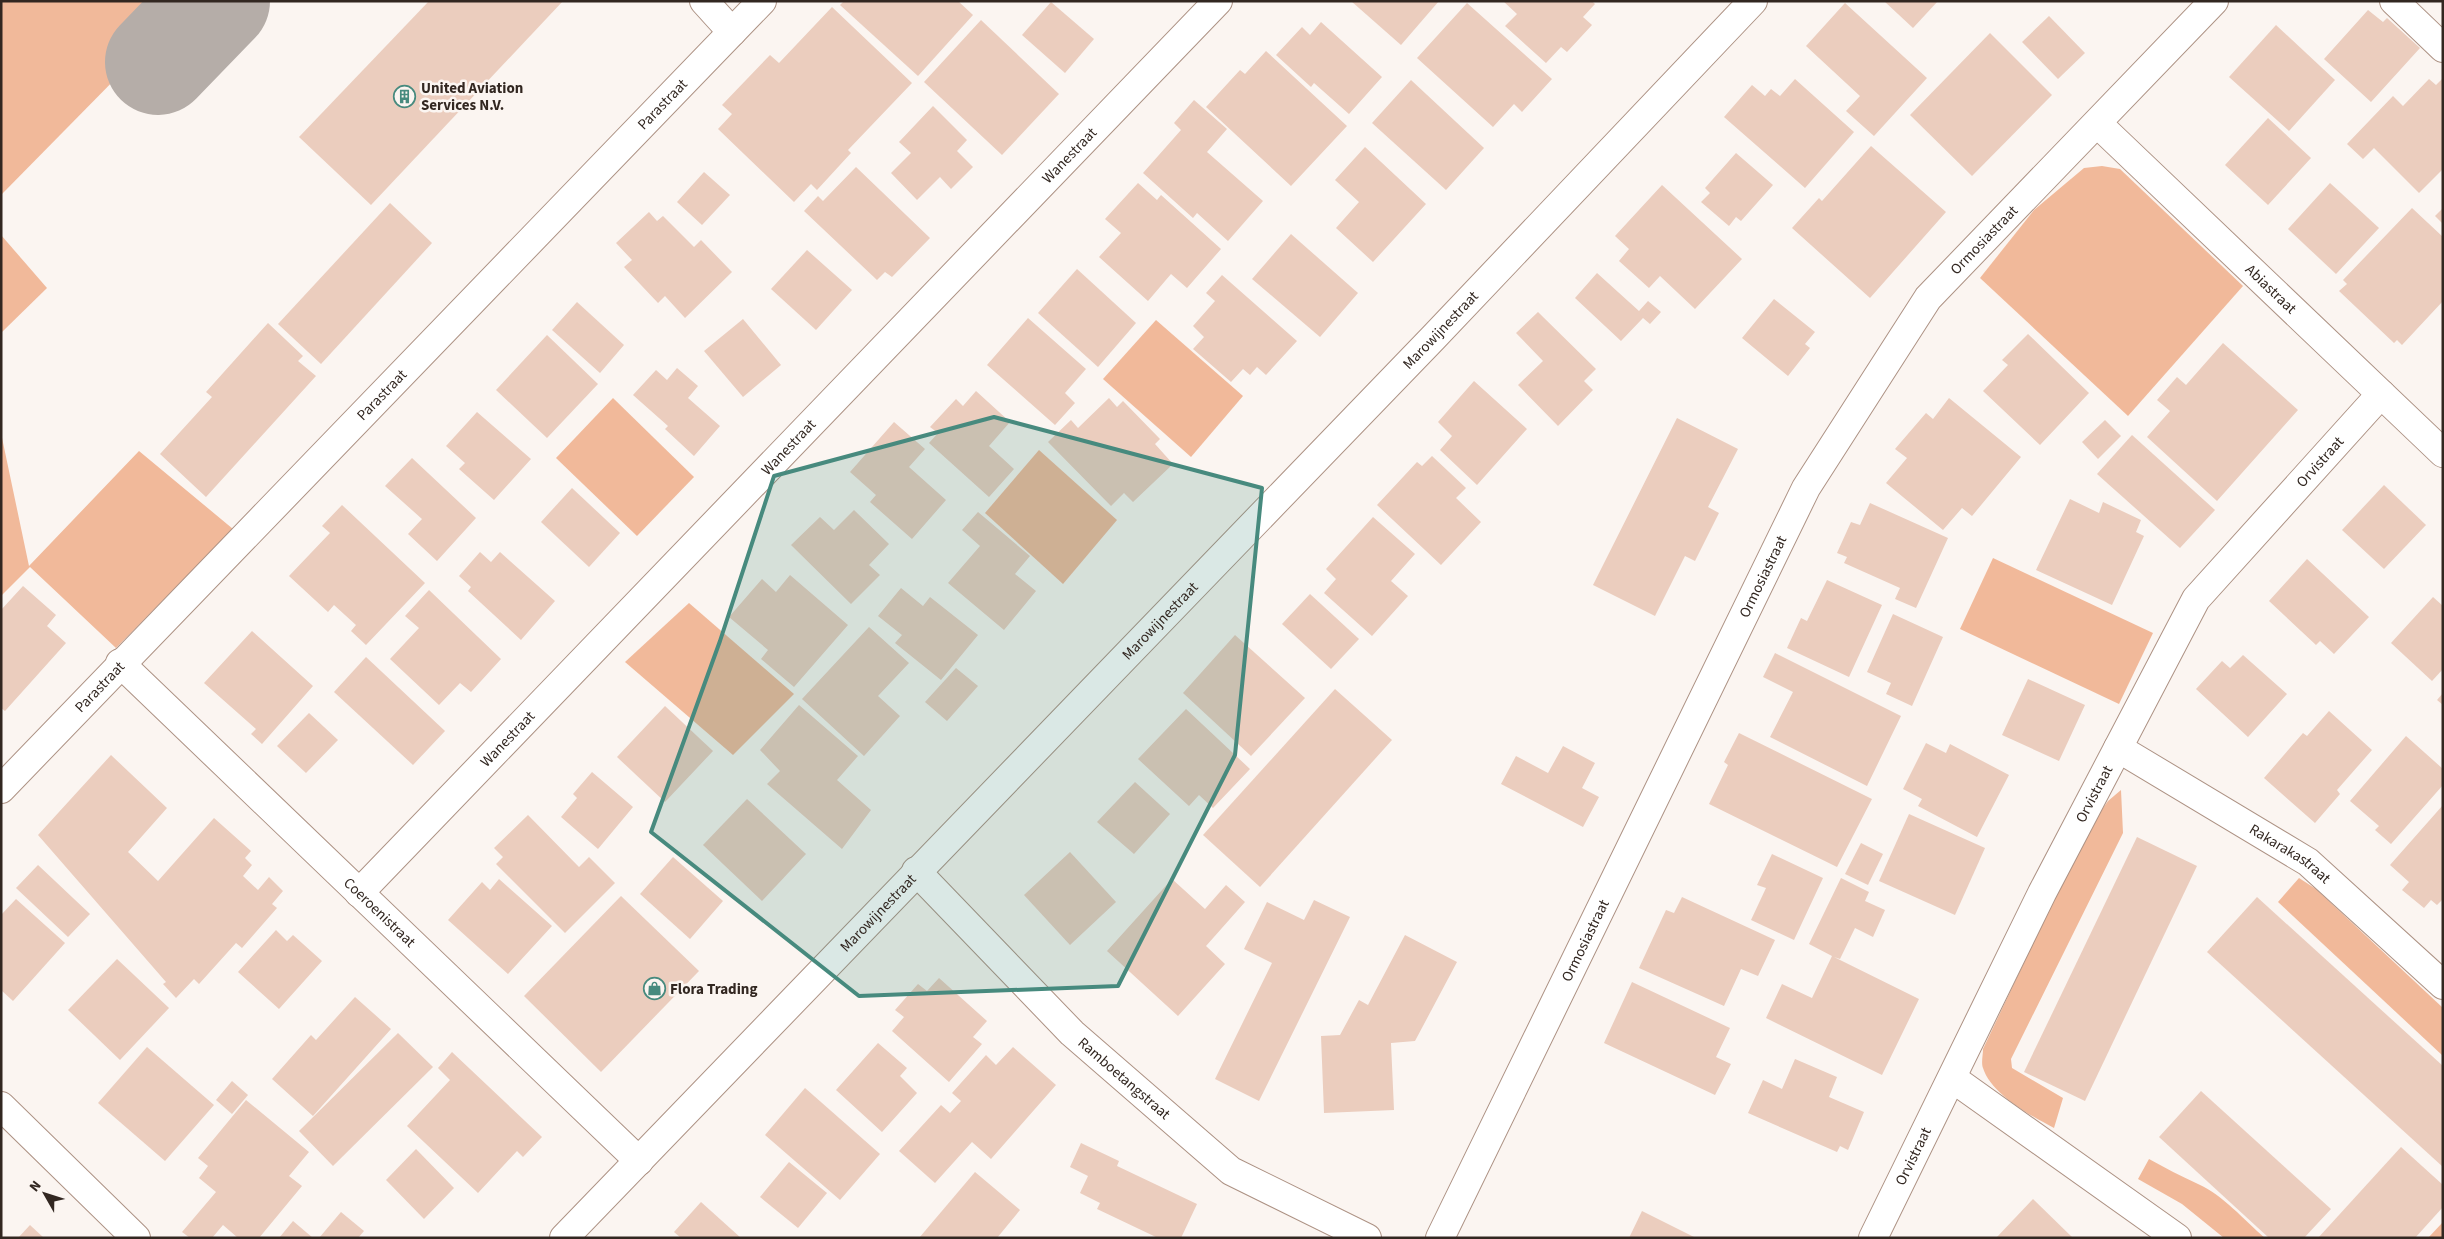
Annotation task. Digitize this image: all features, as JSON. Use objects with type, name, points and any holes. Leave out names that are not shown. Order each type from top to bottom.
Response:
[{"type":"street","points":[[704,1],[732,32]]},
{"type":"street","name":"Parastraat","points":[[1,788],[762,1]]},
{"type":"street","name":"Wanestraat","points":[[359,893],[1218,1]]},
{"type":"street","name":"Marowijnestraat","points":[[564,1238],[916,871],[1433,338],[1753,1]]},
{"type":"street","name":"Ormosiastraat","points":[[1440,1238],[1806,488],[1928,298],[2098,124],[2214,1]]},
{"type":"street","points":[[2394,1],[2443,48]]},
{"type":"street","name":"Abiastraat","points":[[2098,124],[2381,394],[2440,444]]},
{"type":"street","name":"Orvistraat","points":[[1872,1238],[2042,893],[2196,599],[2381,394]]},
{"type":"street","name":"Coeroenistraat","points":[[120,663],[639,1161]]},
{"type":"street","name":"Rakarakastraat","points":[[2118,748],[2308,862],[2443,984]]},
{"type":"street","name":"Ramboetangstraat","points":[[916,871],[1072,1033],[1231,1171],[1367,1238]]},
{"type":"street","points":[[1952,1078],[2177,1238]]},
{"type":"street","points":[[1,1106],[136,1238]]},
{"type":"highlighted area","points":[[994,417],[1262,488],[1235,755],[1118,986],[859,996],[651,832],[720,641],[774,476]]},
{"type":"shaded area","points":[[1,1],[192,1],[1,195]]},
{"type":"shaded area","points":[[2102,166],[2120,169],[2243,286],[2128,416],[1980,278],[2034,210],[2084,168]]},
{"type":"shaded area","points":[[1,235],[47,288],[1,333]]},
{"type":"shaded area","points":[[1156,320],[1243,396],[1191,457],[1103,379]]},
{"type":"shaded area","points":[[613,398],[694,477],[637,536],[556,458]]},
{"type":"shaded area","points":[[1,433],[29,566],[139,451],[233,529],[116,648],[30,567],[1,596]]},
{"type":"shaded area","points":[[1039,450],[1117,520],[1063,584],[985,513]]},
{"type":"shaded area","points":[[1993,558],[2153,633],[2119,704],[1960,629]]},
{"type":"shaded area","points":[[689,603],[794,694],[733,755],[625,662]]},
{"type":"shaded area","points":[[2121,790],[2123,833],[2011,1059],[2012,1068],[2063,1098],[2054,1128],[2013,1103],[1994,1087],[1987,1078],[1983,1068],[1983,1049],[2086,832],[2108,801]]},
{"type":"shaded area","points":[[2299,878],[2316,889],[2443,1008],[2443,1056],[2278,902]]},
{"type":"shaded area","points":[[2149,1159],[2216,1195],[2265,1238],[2224,1238],[2182,1204],[2138,1179]]},
{"type":"shaded area","points":[[2443,1222],[2443,1238],[2428,1238]]},
{"type":"building","name":"United Aviation Services N.V.","points":[[429,1],[563,1],[371,205],[299,137]]},
{"type":"building","points":[[844,1],[958,1],[973,15],[918,76],[840,5]]},
{"type":"building","points":[[1351,1],[1439,1],[1401,45]]},
{"type":"building","points":[[1503,1],[1592,1],[1595,4],[1583,17],[1592,25],[1567,52],[1561,47],[1546,63],[1505,26],[1517,14]]},
{"type":"building","points":[[1884,1],[1938,1],[1913,28]]},
{"type":"building","points":[[1051,2],[1094,39],[1065,73],[1022,35]]},
{"type":"building","points":[[1467,3],[1552,79],[1522,112],[1514,104],[1493,127],[1417,58]]},
{"type":"building","points":[[1845,3],[1927,78],[1874,136],[1846,111],[1860,96],[1806,46]]},
{"type":"building","points":[[832,7],[912,83],[848,150],[851,153],[817,190],[811,184],[794,202],[718,129],[732,114],[722,105],[770,55],[779,63]]},
{"type":"building","points":[[2368,10],[2383,22],[2387,18],[2420,48],[2371,102],[2324,59]]},
{"type":"building","points":[[2049,16],[2085,53],[2058,79],[2022,42]]},
{"type":"building","points":[[981,20],[1059,94],[1002,155],[924,82]]},
{"type":"building","points":[[1321,22],[1382,77],[1349,114],[1314,83],[1311,87],[1276,55],[1302,27],[1310,35]]},
{"type":"building","points":[[2276,25],[2335,80],[2289,131],[2229,77]]},
{"type":"building","points":[[1990,33],[2052,95],[1972,176],[1910,115]]},
{"type":"building","points":[[1266,51],[1347,126],[1291,186],[1206,107],[1240,70],[1245,74]]},
{"type":"building","points":[[2443,78],[2443,169],[2419,193],[2374,148],[2363,159],[2347,144],[2393,96],[2403,106],[2429,79],[2436,85]]},
{"type":"building","points":[[1795,79],[1854,132],[1805,188],[1724,117],[1752,85],[1765,96],[1771,89],[1780,96]]},
{"type":"building","points":[[1411,80],[1484,148],[1446,190],[1372,123]]},
{"type":"building","points":[[1194,100],[1227,129],[1207,152],[1263,201],[1228,241],[1197,213],[1193,218],[1143,173],[1181,130],[1174,123]]},
{"type":"building","points":[[933,106],[967,140],[957,151],[973,167],[951,189],[940,177],[917,200],[891,173],[911,153],[899,142]]},
{"type":"building","points":[[2268,118],[2311,158],[2268,205],[2225,165]]},
{"type":"building","points":[[1871,146],[1946,212],[1870,298],[1792,228],[1819,198],[1822,201]]},
{"type":"building","points":[[1365,147],[1426,204],[1373,262],[1336,228],[1359,202],[1335,180]]},
{"type":"building","points":[[1736,153],[1773,185],[1741,221],[1736,217],[1729,226],[1701,202],[1710,193],[1705,188]]},
{"type":"building","points":[[856,167],[930,238],[892,277],[885,272],[877,280],[804,211],[818,196],[823,201]]},
{"type":"building","points":[[704,172],[730,195],[702,225],[677,202]]},
{"type":"building","points":[[1138,183],[1157,200],[1161,195],[1221,249],[1187,288],[1171,274],[1148,301],[1099,257],[1121,233],[1105,219]]},
{"type":"building","points":[[2330,183],[2379,228],[2336,274],[2288,229]]},
{"type":"building","points":[[1662,185],[1742,259],[1695,309],[1660,276],[1649,288],[1619,261],[1629,249],[1615,236]]},
{"type":"building","points":[[390,203],[432,243],[321,364],[278,324]]},
{"type":"building","points":[[2412,208],[2443,237],[2443,301],[2402,345],[2397,340],[2394,343],[2339,291],[2347,284],[2343,280]]},
{"type":"building","points":[[2443,208],[2443,224],[2435,216]]},
{"type":"building","points":[[649,212],[657,221],[663,216],[694,247],[701,240],[732,272],[685,318],[665,296],[658,303],[624,267],[632,260],[616,243]]},
{"type":"building","points":[[1291,234],[1358,293],[1320,337],[1252,279]]},
{"type":"building","points":[[807,250],[852,290],[816,330],[771,289]]},
{"type":"building","points":[[1077,269],[1136,323],[1098,367],[1038,313]]},
{"type":"building","points":[[1597,273],[1639,311],[1648,301],[1661,312],[1650,324],[1643,318],[1621,341],[1575,298]]},
{"type":"building","points":[[1222,275],[1297,341],[1266,375],[1257,367],[1250,375],[1243,369],[1231,382],[1193,349],[1204,337],[1193,326],[1215,301],[1206,293]]},
{"type":"building","points":[[1774,299],[1815,332],[1805,344],[1810,348],[1788,376],[1742,338]]},
{"type":"building","points":[[577,302],[624,345],[600,373],[552,330]]},
{"type":"building","points":[[1538,312],[1596,369],[1584,381],[1593,390],[1558,426],[1518,385],[1543,361],[1516,333]]},
{"type":"building","points":[[1028,318],[1086,369],[1065,393],[1075,403],[1055,425],[987,365]]},
{"type":"building","points":[[743,319],[781,365],[743,397],[704,351]]},
{"type":"building","points":[[268,323],[303,356],[298,361],[316,376],[206,497],[160,454],[212,397],[206,392]]},
{"type":"building","points":[[2028,334],[2089,393],[2040,445],[1983,391],[2008,365],[2002,360]]},
{"type":"building","points":[[547,335],[598,384],[547,438],[496,390]]},
{"type":"building","points":[[2223,343],[2298,410],[2217,501],[2147,437],[2170,411],[2157,400],[2177,377],[2186,385]]},
{"type":"building","points":[[677,368],[698,386],[688,398],[720,426],[694,456],[665,429],[668,426],[633,395],[656,370],[667,380]]},
{"type":"building","points":[[1474,381],[1527,429],[1477,485],[1440,450],[1452,436],[1438,422]]},
{"type":"building","points":[[976,391],[1010,422],[989,446],[1014,469],[989,497],[929,443],[938,433],[930,427],[956,399],[963,406]]},
{"type":"building","points":[[1109,398],[1117,407],[1123,401],[1160,439],[1155,444],[1173,464],[1133,502],[1124,493],[1111,506],[1048,442],[1071,420],[1078,428]]},
{"type":"building","points":[[1949,398],[2021,457],[1972,516],[1962,508],[1943,530],[1886,483],[1907,458],[1895,449],[1926,413],[1933,419]]},
{"type":"building","points":[[477,412],[531,459],[494,500],[459,469],[465,463],[446,446]]},
{"type":"building","points":[[1677,418],[1738,449],[1708,507],[1719,513],[1695,561],[1685,556],[1655,616],[1593,585]]},
{"type":"building","points":[[2105,420],[2121,436],[2098,459],[2082,442]]},
{"type":"building","points":[[894,422],[925,449],[909,467],[946,500],[912,539],[870,502],[876,495],[850,472]]},
{"type":"building","points":[[2132,435],[2215,510],[2180,548],[2097,474]]},
{"type":"building","points":[[1432,456],[1466,488],[1456,498],[1481,522],[1441,565],[1377,505],[1417,462],[1422,466]]},
{"type":"building","points":[[412,458],[476,518],[437,561],[408,534],[422,519],[385,486]]},
{"type":"building","points":[[2384,485],[2426,525],[2384,569],[2342,530]]},
{"type":"building","points":[[572,488],[620,533],[589,567],[541,522]]},
{"type":"building","points":[[2070,499],[2099,513],[2103,502],[2141,520],[2136,532],[2144,536],[2112,605],[2036,570]]},
{"type":"building","points":[[1870,503],[1948,538],[1916,608],[1895,599],[1900,588],[1844,563],[1847,557],[1837,553],[1851,522],[1860,525]]},
{"type":"building","points":[[342,505],[425,583],[366,645],[351,631],[356,625],[334,605],[328,612],[289,576],[330,533],[322,526]]},
{"type":"building","points":[[854,510],[889,544],[869,565],[880,575],[851,604],[791,545],[820,517],[834,530]]},
{"type":"building","points":[[978,512],[1030,556],[1015,574],[1036,591],[1004,630],[948,583],[980,546],[962,530]]},
{"type":"building","points":[[1373,517],[1415,554],[1391,581],[1408,596],[1372,636],[1324,593],[1336,579],[1326,569]]},
{"type":"building","points":[[480,552],[491,562],[500,552],[555,601],[521,640],[468,591],[471,587],[459,576]]},
{"type":"building","points":[[2307,559],[2369,617],[2334,654],[2320,641],[2316,645],[2269,601]]},
{"type":"building","points":[[790,575],[848,625],[794,687],[761,659],[768,650],[729,617],[762,579],[776,592]]},
{"type":"building","points":[[1827,580],[1882,605],[1849,677],[1787,648],[1801,618],[1807,621]]},
{"type":"building","points":[[23,586],[56,615],[47,626],[66,643],[5,711],[1,708],[1,610]]},
{"type":"building","points":[[901,588],[923,606],[930,597],[978,635],[941,680],[895,643],[902,635],[878,616]]},
{"type":"building","points":[[429,590],[501,659],[471,692],[460,683],[439,705],[390,659],[419,628],[405,616]]},
{"type":"building","points":[[1310,594],[1359,639],[1331,669],[1282,624]]},
{"type":"building","points":[[2433,597],[2443,606],[2443,669],[2432,681],[2391,643]]},
{"type":"building","points":[[1893,614],[1943,637],[1912,706],[1886,694],[1891,683],[1867,672]]},
{"type":"building","points":[[869,627],[909,663],[878,696],[900,716],[864,756],[802,699]]},
{"type":"building","points":[[252,631],[313,686],[262,744],[251,734],[256,729],[204,683]]},
{"type":"building","points":[[1235,635],[1305,698],[1251,756],[1183,693]]},
{"type":"building","points":[[1775,653],[1901,716],[1867,786],[1770,737],[1793,692],[1763,677]]},
{"type":"building","points":[[2243,655],[2287,694],[2248,737],[2196,689],[2222,661],[2230,668]]},
{"type":"building","points":[[366,657],[445,731],[413,765],[334,692]]},
{"type":"building","points":[[956,668],[978,686],[947,721],[925,702]]},
{"type":"building","points":[[2028,679],[2085,705],[2059,761],[2002,735]]},
{"type":"building","points":[[1335,689],[1392,740],[1260,887],[1203,835]]},
{"type":"building","points":[[2443,693],[2443,705],[2437,700]]},
{"type":"building","points":[[799,705],[858,756],[837,780],[871,810],[842,849],[767,784],[780,771],[760,750]]},
{"type":"building","points":[[665,706],[713,751],[665,802],[617,757]]},
{"type":"building","points":[[1186,709],[1250,769],[1213,808],[1199,795],[1189,806],[1138,759]]},
{"type":"building","points":[[2329,711],[2372,750],[2337,790],[2340,794],[2315,823],[2264,778],[2303,733],[2307,736]]},
{"type":"building","points":[[309,713],[338,740],[306,773],[277,746]]},
{"type":"building","points":[[1739,733],[1872,799],[1837,867],[1709,804],[1728,765],[1724,762]]},
{"type":"building","points":[[2406,736],[2443,769],[2443,785],[2391,844],[2375,830],[2379,826],[2350,801]]},
{"type":"building","points":[[1926,743],[1946,753],[1950,744],[2009,775],[1977,837],[1918,806],[1922,799],[1903,789]]},
{"type":"building","points":[[1563,746],[1595,763],[1582,788],[1599,797],[1583,827],[1501,784],[1516,756],[1548,773]]},
{"type":"building","points":[[111,755],[167,808],[128,852],[158,881],[214,818],[251,851],[245,858],[252,865],[243,876],[258,890],[269,877],[283,891],[272,904],[277,908],[242,948],[236,943],[199,984],[194,979],[176,998],[163,984],[166,982],[38,835]]},
{"type":"building","points":[[592,772],[633,807],[598,849],[561,817],[577,798],[573,794]]},
{"type":"building","points":[[1135,782],[1170,814],[1134,854],[1097,822]]},
{"type":"building","points":[[747,799],[806,854],[762,901],[703,845]]},
{"type":"building","points":[[2443,805],[2443,899],[2437,905],[2431,900],[2424,908],[2402,890],[2409,882],[2390,865]]},
{"type":"building","points":[[1909,814],[1985,848],[1955,915],[1879,881]]},
{"type":"building","points":[[528,815],[579,867],[589,857],[615,883],[565,933],[496,864],[503,857],[494,848]]},
{"type":"building","points":[[2137,837],[2197,866],[2085,1101],[2024,1072]]},
{"type":"building","points":[[1861,843],[1883,854],[1868,885],[1845,874]]},
{"type":"building","points":[[1070,852],[1116,902],[1070,945],[1024,895]]},
{"type":"building","points":[[1772,854],[1823,878],[1794,940],[1751,920],[1766,888],[1757,885]]},
{"type":"building","points":[[673,857],[723,901],[690,939],[640,894]]},
{"type":"building","points":[[38,865],[90,914],[68,937],[16,888]]},
{"type":"building","points":[[1841,878],[1869,892],[1865,901],[1885,910],[1873,937],[1855,928],[1840,959],[1834,957],[1919,999],[1882,1075],[1766,1018],[1782,984],[1812,998],[1832,956],[1809,944]]},
{"type":"building","points":[[499,879],[552,926],[508,974],[448,920],[482,882],[490,890]]},
{"type":"building","points":[[1172,879],[1205,909],[1226,885],[1245,902],[1206,946],[1225,964],[1178,1016],[1107,951]]},
{"type":"building","points":[[621,896],[699,971],[601,1072],[524,996]]},
{"type":"building","points":[[1682,897],[1775,940],[1758,976],[1741,969],[1724,1006],[1639,968],[1666,910],[1674,913]]},
{"type":"building","points":[[2257,897],[2443,1066],[2443,1167],[2207,952]]},
{"type":"building","points":[[16,899],[65,943],[13,1001],[1,990],[1,915]]},
{"type":"building","points":[[1314,900],[1350,917],[1259,1101],[1215,1079],[1272,963],[1244,949],[1267,902],[1304,920]]},
{"type":"building","points":[[276,930],[287,941],[293,935],[322,961],[279,1009],[238,972]]},
{"type":"building","points":[[1405,935],[1457,962],[1415,1041],[1391,1043],[1394,1110],[1324,1113],[1321,1036],[1340,1035],[1359,1000],[1368,1005]]},
{"type":"building","points":[[117,959],[169,1008],[120,1060],[68,1010]]},
{"type":"building","points":[[939,978],[987,1021],[973,1037],[982,1044],[949,1082],[892,1031],[904,1017],[895,1010],[918,984],[927,991]]},
{"type":"building","points":[[1632,982],[1730,1028],[1716,1057],[1731,1064],[1715,1095],[1604,1043]]},
{"type":"building","points":[[355,997],[391,1029],[313,1116],[272,1079],[311,1035],[316,1040]]},
{"type":"building","points":[[398,1033],[433,1067],[333,1166],[299,1131]]},
{"type":"building","points":[[878,1043],[907,1068],[900,1076],[917,1093],[882,1132],[836,1090]]},
{"type":"building","points":[[147,1047],[214,1105],[165,1161],[98,1103]]},
{"type":"building","points":[[1013,1047],[1056,1085],[991,1159],[972,1142],[935,1183],[899,1151],[941,1105],[950,1113],[961,1101],[952,1093],[986,1055],[996,1065]]},
{"type":"building","points":[[452,1052],[542,1137],[523,1157],[517,1151],[478,1193],[407,1126],[450,1080],[438,1068]]},
{"type":"building","points":[[1795,1059],[1837,1077],[1829,1097],[1864,1112],[1848,1150],[1840,1146],[1837,1152],[1748,1113],[1763,1080],[1782,1089]]},
{"type":"building","points":[[232,1081],[248,1095],[232,1114],[216,1100]]},
{"type":"building","points":[[805,1088],[880,1154],[840,1200],[765,1135]]},
{"type":"building","points":[[2201,1091],[2331,1209],[2304,1238],[2269,1238],[2159,1137]]},
{"type":"building","points":[[246,1100],[309,1152],[289,1176],[302,1186],[259,1238],[238,1238],[223,1225],[212,1238],[190,1238],[182,1232],[216,1192],[199,1178],[208,1166],[198,1158]]},
{"type":"building","points":[[1081,1143],[1119,1161],[1117,1166],[1197,1204],[1181,1238],[1158,1238],[1097,1209],[1100,1203],[1080,1193],[1088,1176],[1070,1167]]},
{"type":"building","points":[[2401,1147],[2443,1185],[2443,1207],[2415,1238],[2318,1238]]},
{"type":"building","points":[[416,1149],[454,1188],[424,1219],[386,1180]]},
{"type":"building","points":[[789,1162],[827,1193],[798,1228],[760,1197]]},
{"type":"building","points":[[975,1172],[1020,1210],[997,1238],[919,1238]]},
{"type":"building","points":[[2033,1199],[2073,1238],[1996,1238]]},
{"type":"building","points":[[701,1202],[741,1238],[681,1238],[674,1232]]},
{"type":"building","points":[[1642,1211],[1696,1238],[1629,1238]]},
{"type":"building","points":[[341,1212],[364,1231],[358,1238],[319,1238]]},
{"type":"building","points":[[293,1221],[313,1238],[279,1238]]},
{"type":"building","points":[[30,1225],[44,1238],[18,1238]]},
{"type":"taxiway","points":[[158,62],[217,1]]},
{"type":"place","name":"United Aviation Services N.V.","points":[[405,97]]},
{"type":"place","name":"Flora Trading","points":[[654,989]]}]
